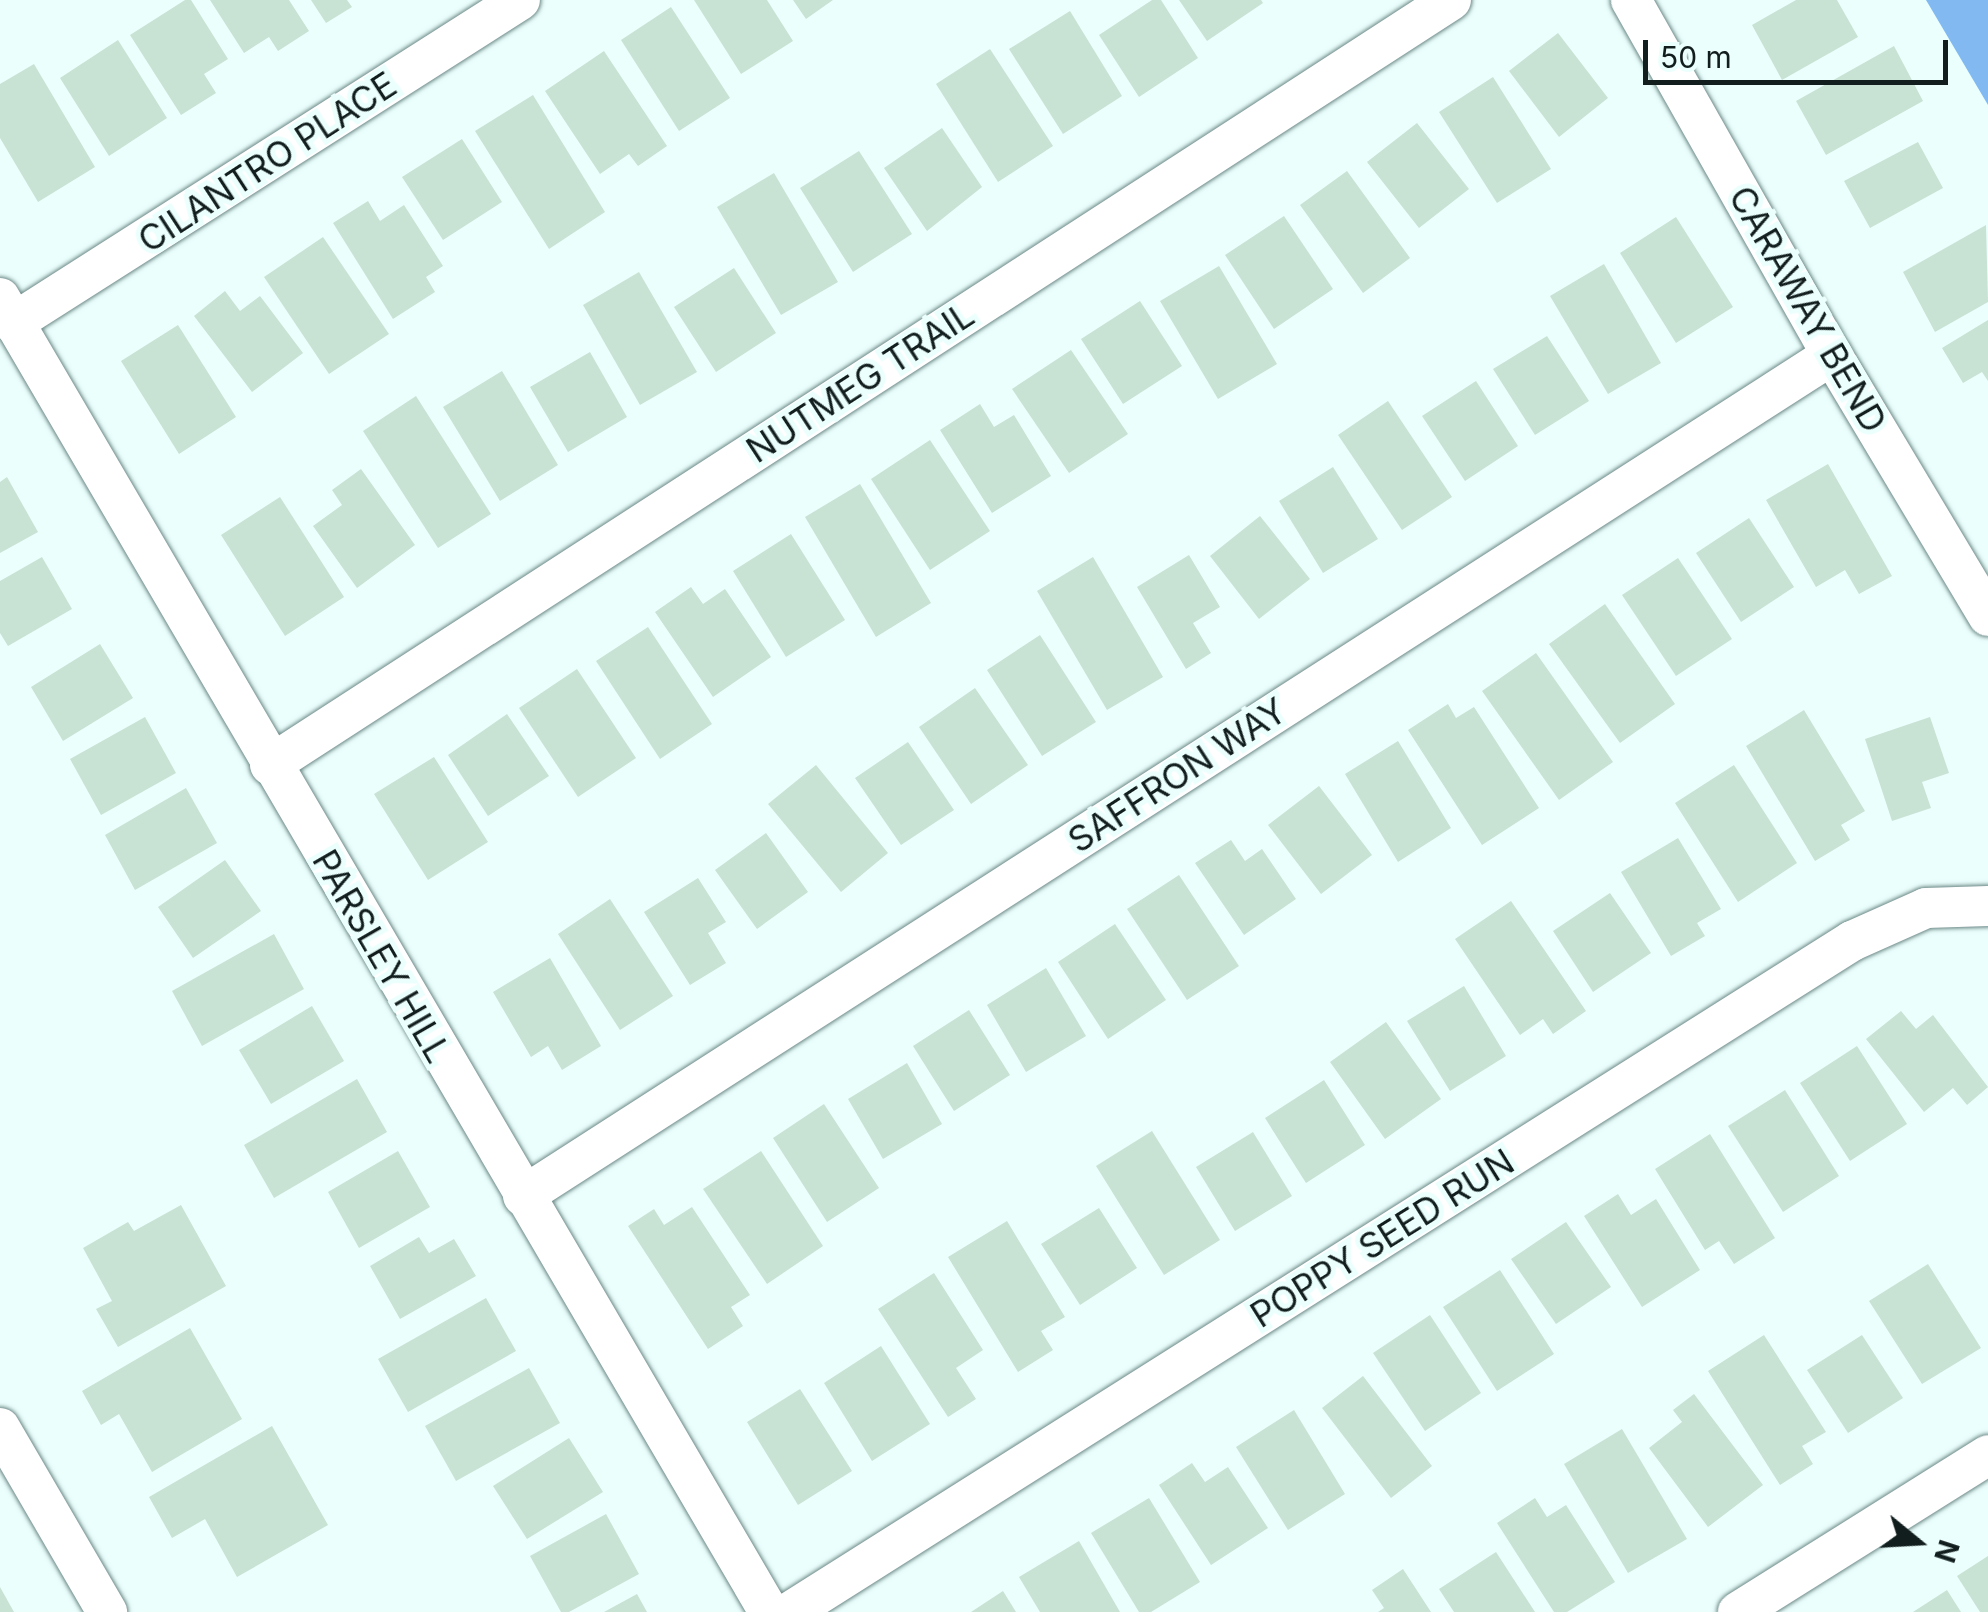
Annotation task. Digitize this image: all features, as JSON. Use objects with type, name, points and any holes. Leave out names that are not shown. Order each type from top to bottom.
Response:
[{"type":"street","name":"CILANTRO PLACE","points":[[7,310],[520,0]]},
{"type":"street","name":"NUTMEG TRAIL","points":[[270,765],[1452,0]]},
{"type":"street","name":"CARAWAY BEND","points":[[1631,0],[1832,355],[1988,616]]},
{"type":"street","name":"PARSLEY HILL","points":[[7,310],[769,1612]]},
{"type":"street","name":"SAFFRON WAY","points":[[523,1196],[1832,355]]},
{"type":"street","name":"POPPY SEED RUN","points":[[790,1612],[1852,941],[1926,908],[1988,906]]},
{"type":"street","points":[[0,1428],[107,1612]]},
{"type":"street","points":[[1738,1612],[1988,1454]]},
{"type":"water","points":[[1926,0],[1988,0],[1988,105]]},
{"type":"building","points":[[191,0],[228,59],[204,74],[216,93],[181,115],[130,35]]},
{"type":"building","points":[[210,0],[289,0],[309,31],[278,51],[269,37],[244,53]]},
{"type":"building","points":[[311,0],[347,0],[352,7],[326,23]]},
{"type":"building","points":[[694,0],[767,0],[793,41],[741,74]]},
{"type":"building","points":[[793,0],[833,0],[806,19]]},
{"type":"building","points":[[1152,0],[1161,0],[1198,58],[1139,97],[1099,35]]},
{"type":"building","points":[[1179,0],[1261,0],[1263,3],[1207,41]]},
{"type":"building","points":[[1796,0],[1837,0],[1858,37],[1782,80],[1752,25]]},
{"type":"building","points":[[671,7],[730,98],[679,131],[621,40]]},
{"type":"building","points":[[1070,11],[1122,96],[1063,134],[1009,49]]},
{"type":"building","points":[[1558,33],[1608,98],[1559,137],[1509,71]]},
{"type":"building","points":[[118,40],[167,118],[109,156],[60,78]]},
{"type":"building","points":[[1894,46],[1923,101],[1826,155],[1796,101]]},
{"type":"building","points":[[990,49],[1053,146],[998,182],[936,84]]},
{"type":"building","points":[[604,51],[667,146],[638,166],[629,154],[600,174],[545,91]]},
{"type":"building","points":[[34,64],[95,167],[38,202],[0,138],[0,84]]},
{"type":"building","points":[[1493,77],[1551,169],[1497,203],[1439,112]]},
{"type":"building","points":[[533,95],[605,212],[549,249],[475,131]]},
{"type":"building","points":[[1417,123],[1469,189],[1419,228],[1367,162]]},
{"type":"building","points":[[942,128],[982,187],[927,231],[884,168]]},
{"type":"building","points":[[462,139],[502,202],[443,240],[402,177]]},
{"type":"building","points":[[1918,142],[1943,188],[1870,228],[1844,181]]},
{"type":"building","points":[[859,151],[912,234],[853,272],[800,188]]},
{"type":"building","points":[[1347,171],[1410,258],[1363,293],[1300,205]]},
{"type":"building","points":[[774,173],[838,282],[781,315],[717,207]]},
{"type":"building","points":[[368,201],[380,221],[404,205],[443,266],[426,277],[435,292],[393,319],[333,223]]},
{"type":"building","points":[[1284,216],[1333,289],[1274,329],[1225,255]]},
{"type":"building","points":[[1676,217],[1733,307],[1676,343],[1620,253]]},
{"type":"building","points":[[1986,225],[1988,302],[1935,332],[1903,272]]},
{"type":"building","points":[[323,237],[389,334],[329,374],[264,277]]},
{"type":"building","points":[[1604,264],[1661,363],[1608,394],[1550,296]]},
{"type":"building","points":[[1219,266],[1277,364],[1218,399],[1160,301]]},
{"type":"building","points":[[734,268],[776,333],[716,372],[674,307]]},
{"type":"building","points":[[639,272],[697,372],[640,405],[583,305]]},
{"type":"building","points":[[225,291],[240,311],[260,296],[303,353],[252,392],[194,316]]},
{"type":"building","points":[[1140,301],[1182,366],[1123,404],[1081,339]]},
{"type":"building","points":[[1988,320],[1988,381],[1982,372],[1963,383],[1942,348]]},
{"type":"building","points":[[178,325],[236,417],[179,454],[121,361]]},
{"type":"building","points":[[1547,336],[1589,401],[1535,435],[1493,369]]},
{"type":"building","points":[[1071,350],[1128,434],[1069,473],[1012,389]]},
{"type":"building","points":[[590,352],[627,417],[568,452],[530,387]]},
{"type":"building","points":[[502,371],[558,465],[500,501],[443,407]]},
{"type":"building","points":[[1476,381],[1518,446],[1465,481],[1422,416]]},
{"type":"building","points":[[416,396],[491,514],[438,548],[363,431]]},
{"type":"building","points":[[1388,401],[1452,497],[1402,530],[1338,435]]},
{"type":"building","points":[[980,404],[994,427],[1014,415],[1051,476],[992,513],[940,430]]},
{"type":"building","points":[[930,440],[990,531],[930,570],[871,479]]},
{"type":"building","points":[[1828,464],[1892,576],[1859,594],[1845,570],[1816,587],[1766,500]]},
{"type":"building","points":[[1333,467],[1378,539],[1323,573],[1279,501]]},
{"type":"building","points":[[361,469],[415,545],[357,588],[313,526],[342,505],[332,490]]},
{"type":"building","points":[[7,477],[38,532],[0,553],[0,482]]},
{"type":"building","points":[[860,484],[931,603],[876,637],[805,517]]},
{"type":"building","points":[[280,497],[344,597],[285,636],[221,535]]},
{"type":"building","points":[[1260,516],[1310,579],[1259,619],[1210,556]]},
{"type":"building","points":[[1749,518],[1794,587],[1741,622],[1696,553]]},
{"type":"building","points":[[791,534],[845,620],[786,657],[733,571]]},
{"type":"building","points":[[1189,555],[1220,607],[1193,623],[1211,653],[1186,669],[1137,587]]},
{"type":"building","points":[[42,557],[72,609],[8,646],[0,633],[0,581]]},
{"type":"building","points":[[1093,557],[1163,677],[1107,710],[1037,591]]},
{"type":"building","points":[[1678,558],[1732,639],[1676,676],[1622,595]]},
{"type":"building","points":[[691,587],[703,604],[725,589],[771,657],[713,697],[655,612]]},
{"type":"building","points":[[1605,604],[1675,704],[1620,743],[1549,644]]},
{"type":"building","points":[[648,627],[712,724],[660,759],[596,661]]},
{"type":"building","points":[[1040,635],[1096,722],[1042,756],[987,670]]},
{"type":"building","points":[[100,644],[133,698],[63,741],[31,687]]},
{"type":"building","points":[[1536,653],[1613,762],[1559,800],[1482,691]]},
{"type":"building","points":[[577,669],[636,758],[578,797],[519,708]]},
{"type":"building","points":[[975,688],[1028,765],[971,804],[919,727]]},
{"type":"building","points":[[1448,704],[1456,718],[1474,707],[1539,808],[1482,845],[1408,730]]},
{"type":"building","points":[[1804,710],[1865,811],[1841,825],[1850,840],[1815,861],[1746,746]]},
{"type":"building","points":[[507,714],[549,776],[488,816],[448,755]]},
{"type":"building","points":[[145,717],[176,773],[101,815],[70,759]]},
{"type":"building","points":[[1930,717],[1949,773],[1922,782],[1931,808],[1892,821],[1865,739]]},
{"type":"building","points":[[1398,741],[1451,828],[1398,862],[1345,774]]},
{"type":"building","points":[[908,742],[954,810],[901,845],[855,778]]},
{"type":"building","points":[[434,757],[488,842],[428,880],[374,794]]},
{"type":"building","points":[[816,765],[888,853],[841,892],[768,804]]},
{"type":"building","points":[[1734,765],[1797,863],[1738,902],[1675,803]]},
{"type":"building","points":[[1319,786],[1372,855],[1321,894],[1268,825]]},
{"type":"building","points":[[186,788],[217,843],[135,890],[105,835]]},
{"type":"building","points":[[766,833],[808,892],[757,929],[715,870]]},
{"type":"building","points":[[1678,838],[1721,909],[1697,923],[1705,936],[1671,956],[1621,872]]},
{"type":"building","points":[[1231,840],[1245,861],[1262,849],[1296,899],[1244,935],[1195,863]]},
{"type":"building","points":[[225,860],[261,911],[193,958],[158,907]]},
{"type":"building","points":[[1179,875],[1239,966],[1187,1000],[1127,909]]},
{"type":"building","points":[[698,878],[726,922],[708,933],[726,963],[690,985],[644,912]]},
{"type":"building","points":[[1610,893],[1651,953],[1593,992],[1553,931]]},
{"type":"building","points":[[610,899],[673,996],[620,1030],[558,934]]},
{"type":"building","points":[[1511,901],[1586,1011],[1553,1034],[1543,1019],[1520,1035],[1455,939]]},
{"type":"building","points":[[1115,924],[1166,1000],[1108,1039],[1058,962]]},
{"type":"building","points":[[274,934],[304,989],[202,1046],[172,991]]},
{"type":"building","points":[[550,958],[601,1046],[562,1070],[548,1046],[531,1057],[493,992]]},
{"type":"building","points":[[1046,968],[1086,1036],[1026,1072],[987,1005]]},
{"type":"building","points":[[1464,986],[1506,1056],[1450,1091],[1407,1021]]},
{"type":"building","points":[[312,1006],[344,1061],[271,1104],[239,1050]]},
{"type":"building","points":[[969,1010],[1010,1075],[954,1111],[913,1046]]},
{"type":"building","points":[[1901,1011],[1916,1029],[1933,1015],[1988,1087],[1967,1105],[1953,1088],[1924,1112],[1866,1039]]},
{"type":"building","points":[[1386,1022],[1441,1099],[1385,1139],[1330,1062]]},
{"type":"building","points":[[1857,1046],[1907,1124],[1850,1161],[1800,1083]]},
{"type":"building","points":[[907,1063],[942,1124],[883,1159],[848,1099]]},
{"type":"building","points":[[357,1079],[387,1132],[274,1198],[244,1145]]},
{"type":"building","points":[[1324,1080],[1365,1145],[1306,1183],[1265,1118]]},
{"type":"building","points":[[1785,1090],[1839,1176],[1783,1212],[1728,1126]]},
{"type":"building","points":[[824,1104],[879,1188],[827,1222],[773,1138]]},
{"type":"building","points":[[1152,1131],[1220,1240],[1164,1275],[1096,1166]]},
{"type":"building","points":[[1253,1132],[1292,1196],[1235,1231],[1196,1167]]},
{"type":"building","points":[[1710,1134],[1775,1238],[1734,1264],[1719,1241],[1705,1250],[1655,1169]]},
{"type":"building","points":[[398,1151],[430,1207],[359,1248],[328,1192]]},
{"type":"building","points":[[761,1151],[823,1246],[767,1284],[703,1189]]},
{"type":"building","points":[[1618,1194],[1631,1215],[1656,1199],[1700,1270],[1642,1307],[1584,1216]]},
{"type":"building","points":[[181,1205],[226,1286],[118,1347],[96,1309],[112,1301],[83,1248],[128,1222],[134,1231]]},
{"type":"building","points":[[692,1207],[750,1295],[731,1307],[743,1326],[708,1349],[628,1226],[654,1209],[664,1225]]},
{"type":"building","points":[[1099,1208],[1137,1268],[1080,1305],[1041,1244]]},
{"type":"building","points":[[1007,1221],[1065,1317],[1041,1331],[1053,1350],[1018,1372],[948,1257]]},
{"type":"building","points":[[1566,1222],[1611,1287],[1556,1324],[1511,1259]]},
{"type":"building","points":[[419,1237],[429,1253],[454,1239],[476,1276],[400,1319],[370,1266]]},
{"type":"building","points":[[1928,1264],[1981,1348],[1922,1384],[1869,1301]]},
{"type":"building","points":[[1500,1270],[1554,1354],[1497,1391],[1443,1307]]},
{"type":"building","points":[[934,1273],[983,1350],[956,1368],[976,1399],[948,1417],[878,1309]]},
{"type":"building","points":[[486,1298],[516,1351],[408,1412],[378,1359]]},
{"type":"building","points":[[1430,1315],[1481,1393],[1425,1431],[1373,1353]]},
{"type":"building","points":[[190,1328],[242,1419],[152,1472],[119,1414],[101,1425],[82,1391]]},
{"type":"building","points":[[1764,1335],[1826,1432],[1802,1446],[1813,1464],[1780,1485],[1708,1371]]},
{"type":"building","points":[[1862,1335],[1903,1398],[1848,1433],[1807,1370]]},
{"type":"building","points":[[881,1346],[930,1424],[872,1461],[824,1383]]},
{"type":"building","points":[[529,1368],[560,1423],[456,1481],[425,1426]]},
{"type":"building","points":[[1363,1376],[1432,1466],[1391,1498],[1322,1408]]},
{"type":"building","points":[[800,1389],[852,1471],[798,1505],[747,1422]]},
{"type":"building","points":[[1694,1394],[1763,1485],[1708,1527],[1649,1448],[1682,1422],[1673,1410]]},
{"type":"building","points":[[1294,1410],[1345,1494],[1288,1530],[1236,1447]]},
{"type":"building","points":[[272,1426],[328,1525],[237,1577],[205,1519],[172,1538],[149,1497]]},
{"type":"building","points":[[1622,1429],[1687,1539],[1628,1573],[1564,1464]]},
{"type":"building","points":[[569,1438],[603,1492],[527,1539],[493,1486]]},
{"type":"building","points":[[1192,1463],[1205,1482],[1228,1467],[1268,1528],[1211,1565],[1159,1485]]},
{"type":"building","points":[[1149,1498],[1200,1582],[1151,1612],[1139,1612],[1091,1533]]},
{"type":"building","points":[[1535,1498],[1547,1517],[1566,1505],[1615,1582],[1567,1612],[1554,1612],[1497,1523]]},
{"type":"building","points":[[606,1514],[639,1574],[569,1612],[561,1612],[530,1556]]},
{"type":"building","points":[[1079,1541],[1120,1612],[1040,1612],[1019,1577]]},
{"type":"building","points":[[1496,1552],[1535,1612],[1454,1612],[1439,1589]]},
{"type":"building","points":[[1988,1556],[1988,1612],[1980,1612],[1957,1576]]},
{"type":"building","points":[[1403,1569],[1431,1612],[1378,1612],[1384,1608],[1372,1590]]},
{"type":"building","points":[[0,1587],[14,1612],[0,1612]]},
{"type":"building","points":[[1947,1590],[1961,1612],[1913,1612]]},
{"type":"building","points":[[1003,1591],[1016,1612],[971,1612]]},
{"type":"building","points":[[637,1594],[647,1612],[604,1612]]}]
